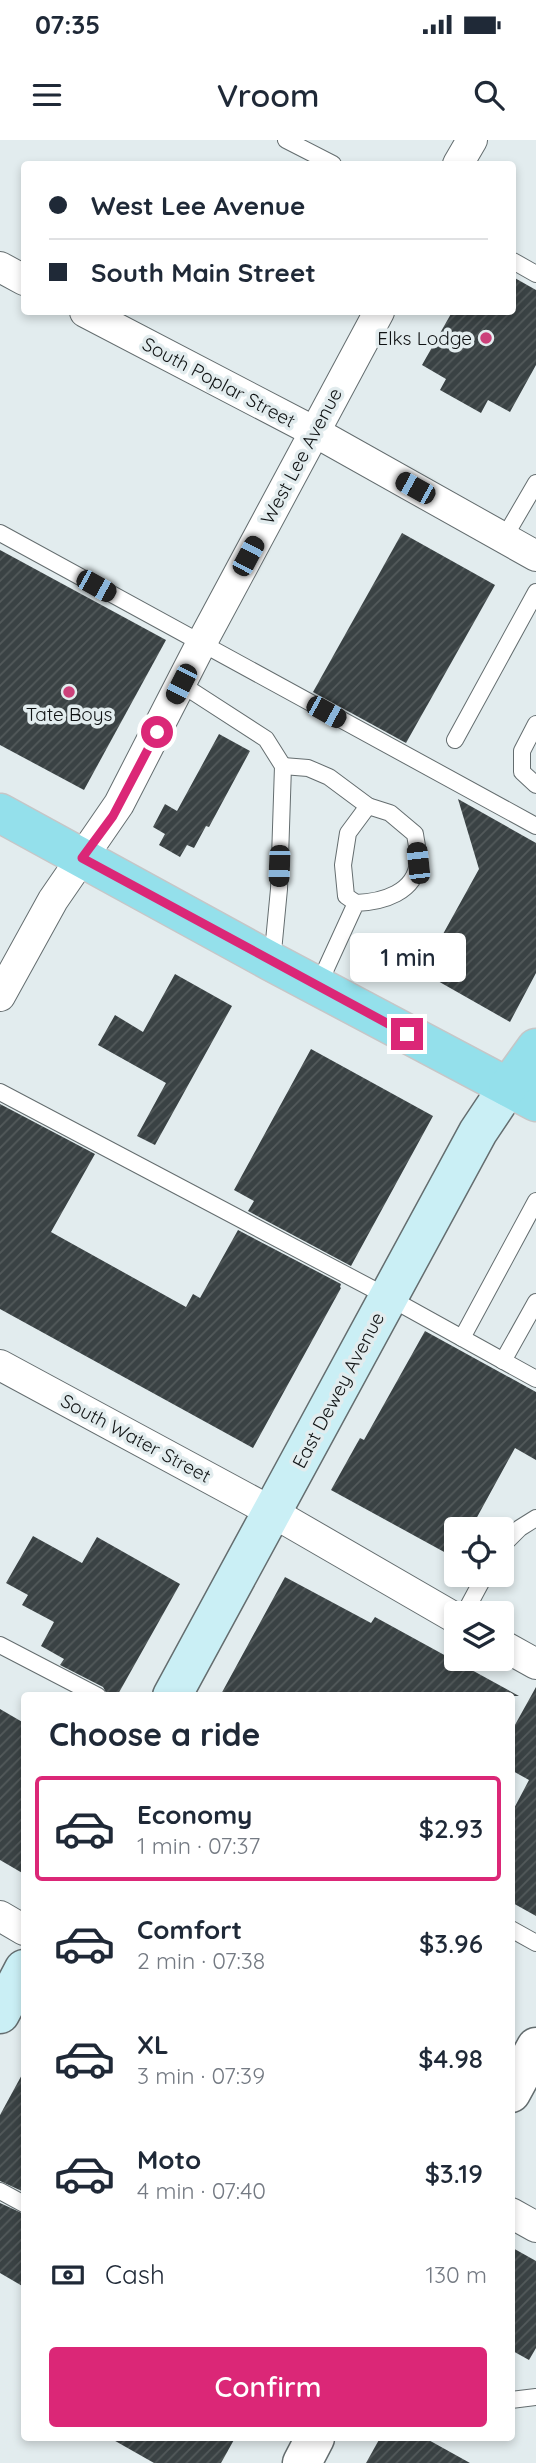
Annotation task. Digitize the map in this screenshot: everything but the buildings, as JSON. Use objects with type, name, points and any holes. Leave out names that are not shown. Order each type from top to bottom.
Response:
[{"type":"main road","points":[[0,813],[522,1095],[536,1048]]},
{"type":"main road","name":"East Dewey Avenue","points":[[174,1692],[478,1132],[522,1095]]},
{"type":"main road","points":[[0,2014],[21,1975]]},
{"type":"street","points":[[460,161],[472,140]]},
{"type":"street","points":[[0,267],[21,278]]},
{"type":"street","name":"South Poplar Street","points":[[91,315],[315,432],[536,556]]},
{"type":"street","name":"West Lee Avenue","points":[[0,996],[45,912],[113,816],[201,644],[377,315]]},
{"type":"street","name":"South Water Street","points":[[0,1364],[272,1512],[444,1611]]},
{"type":"street","points":[[514,1651],[535,1662]]},
{"type":"street","points":[[0,1916],[21,1928]]},
{"type":"street","points":[[515,2086],[536,2047]]},
{"type":"street","points":[[515,2215],[536,2228]]},
{"type":"street","points":[[302,2463],[313,2441]]},
{"type":"lane","points":[[286,140],[327,161]]},
{"type":"lane","points":[[516,263],[536,274]]},
{"type":"lane","points":[[504,538],[536,483]]},
{"type":"lane","points":[[0,533],[536,826]]},
{"type":"lane","points":[[455,740],[536,592]]},
{"type":"lane","points":[[181,684],[267,738],[283,766],[279,889],[272,962]]},
{"type":"lane","points":[[536,724],[522,751],[522,772],[536,785]]},
{"type":"lane","points":[[283,766],[307,768],[328,777],[368,806],[390,813],[415,834],[418,863],[409,885],[394,895],[373,902],[356,903],[346,897],[343,865],[348,833],[368,806]]},
{"type":"lane","points":[[318,987],[356,903]]},
{"type":"lane","points":[[0,1092],[388,1297],[536,1380]]},
{"type":"lane","points":[[462,1338],[536,1201]]},
{"type":"lane","points":[[503,1361],[536,1302]]},
{"type":"lane","points":[[514,1534],[536,1518]]},
{"type":"lane","points":[[0,1645],[90,1692]]},
{"type":"lane","points":[[515,1931],[536,1943]]},
{"type":"lane","points":[[0,2191],[21,2202]]},
{"type":"lane","points":[[515,2400],[536,2397]]},
{"type":"place","name":"Elks Lodge","points":[[486,338]]},
{"type":"place","name":"Tate Boys","points":[[69,692]]},
{"type":"route","points":[[157,732],[113,816],[82,858],[407,1034]]}]
